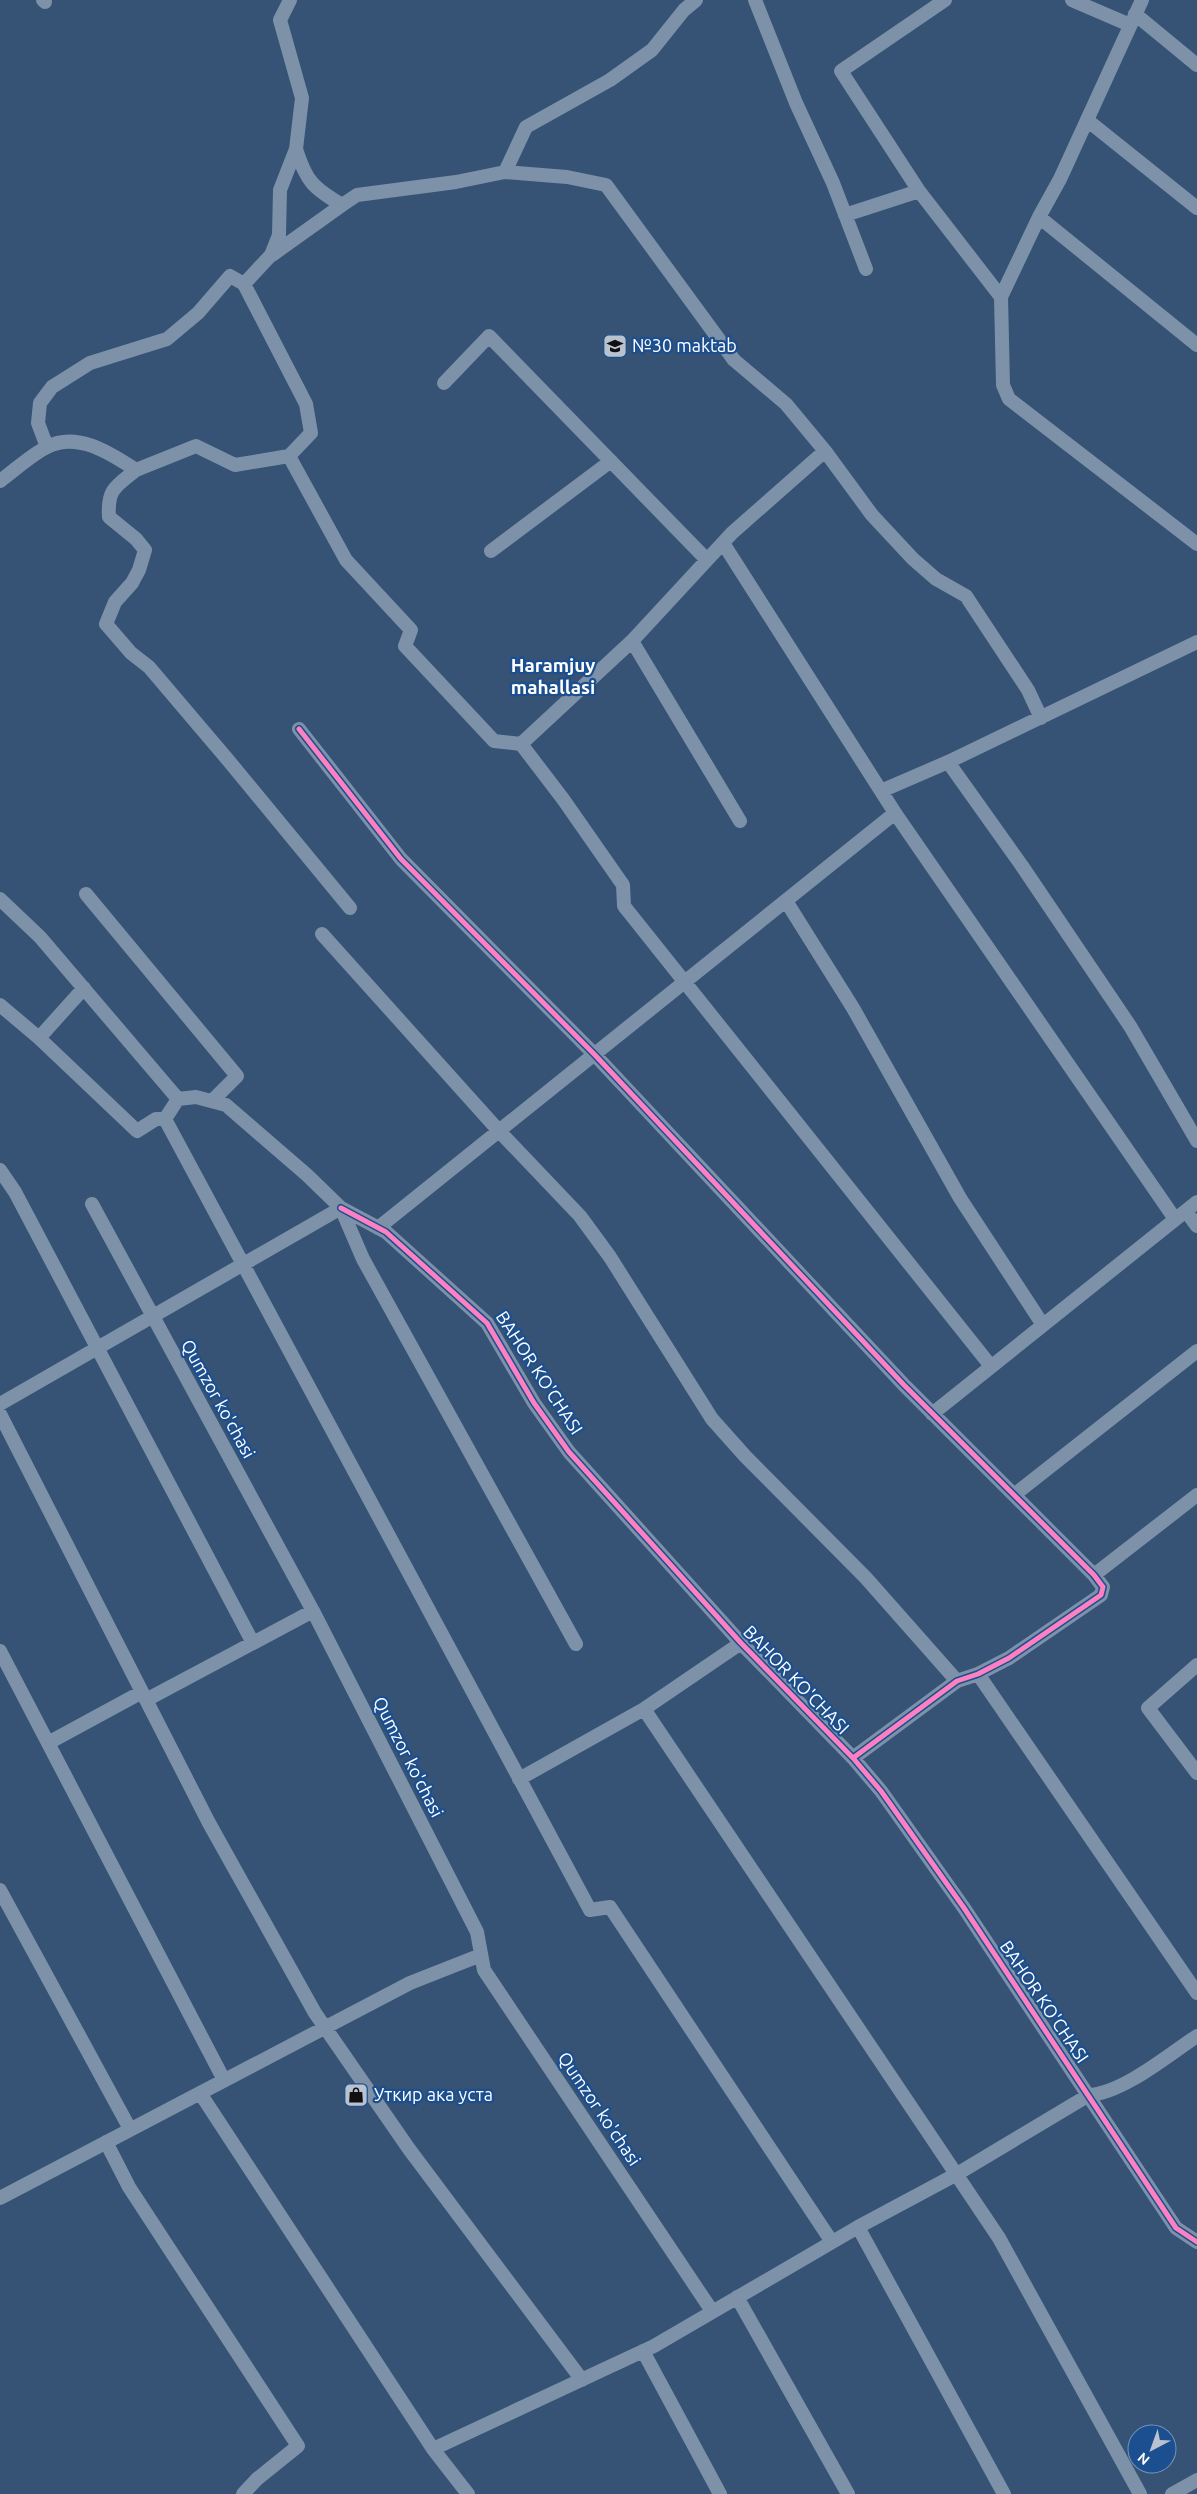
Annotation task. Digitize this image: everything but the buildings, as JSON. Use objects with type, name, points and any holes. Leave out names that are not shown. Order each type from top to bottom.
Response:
[{"type":"street","points":[[505,172],[526,127],[610,80],[652,50],[684,10],[696,0]]},
{"type":"street","points":[[755,0],[796,103],[833,183],[866,269]]},
{"type":"street","points":[[944,0],[842,71],[919,191],[1001,297]]},
{"type":"street","points":[[1072,0],[1132,19],[1197,64]]},
{"type":"street","points":[[1142,0],[1060,179],[1038,217],[1001,297],[1003,385],[1009,399],[1197,544]]},
{"type":"street","points":[[272,255],[279,235],[280,190],[296,149],[302,98],[280,20],[289,3]]},
{"type":"street","points":[[1087,120],[1197,208]]},
{"type":"street","points":[[296,149],[304,174],[321,193],[342,205]]},
{"type":"street","points":[[244,284],[272,255],[357,195],[456,182],[505,172],[567,177],[606,185],[734,360],[786,404],[825,451],[872,514],[913,559],[936,579],[966,596],[1028,690],[1041,718]]},
{"type":"street","points":[[845,216],[919,191]]},
{"type":"street","points":[[1038,217],[1197,345]]},
{"type":"street","points":[[47,447],[38,423],[40,403],[52,387],[90,363],[167,339],[198,313],[230,276],[244,284],[306,404],[311,433],[289,456],[235,465],[196,446],[136,470],[113,488],[108,504],[109,517],[136,539],[144,550],[140,570],[132,583],[115,602],[106,624],[131,653],[149,667],[350,908]]},
{"type":"street","points":[[444,383],[489,336],[707,560]]},
{"type":"street","points":[[0,481],[47,447],[57,444],[86,443],[114,455],[136,470]]},
{"type":"street","points":[[521,744],[632,641],[723,543],[825,451]]},
{"type":"street","points":[[289,456],[346,560],[411,630],[405,646],[494,741],[521,744],[563,799],[623,885],[624,906],[990,1365]]},
{"type":"street","points":[[491,551],[611,460]]},
{"type":"street","points":[[723,543],[895,813],[1180,1215],[1197,1226]]},
{"type":"street","points":[[632,641],[740,821]]},
{"type":"street","points":[[881,791],[948,762],[1197,642]]},
{"type":"street","points":[[299,729],[401,859],[595,1055],[932,1414],[1094,1575],[1103,1587],[1101,1595],[1009,1658],[978,1674],[957,1682],[853,1758]]},
{"type":"street","points":[[948,762],[1022,866],[1130,1026],[1197,1141]]},
{"type":"street","points":[[378,1228],[895,813]]},
{"type":"street","points":[[86,894],[238,1076],[212,1101]]},
{"type":"street","points":[[0,899],[40,937],[178,1099]]},
{"type":"street","points":[[786,900],[853,1008],[960,1198],[1043,1326]]},
{"type":"street","points":[[322,934],[499,1131],[580,1216],[610,1257],[712,1419],[745,1456],[866,1578],[957,1682]]},
{"type":"street","points":[[39,1038],[84,988]]},
{"type":"street","points":[[0,1005],[39,1038],[137,1131],[156,1119],[165,1119]]},
{"type":"street","points":[[165,1119],[178,1099],[196,1096],[226,1105],[307,1175],[341,1208],[363,1259],[576,1644]]},
{"type":"street","points":[[165,1119],[590,1910],[610,1907],[832,2242]]},
{"type":"street","points":[[0,1170],[15,1192],[96,1349],[253,1643]]},
{"type":"street","points":[[932,1414],[990,1365],[1043,1326],[1197,1202]]},
{"type":"street","name":"Qumzor ko'chasi","points":[[92,1204],[151,1316],[313,1611],[477,1932],[484,1970],[712,2311]]},
{"type":"street","points":[[0,1404],[341,1208]]},
{"type":"street","name":"BAHOR KO'CHASI","points":[[341,1208],[386,1232],[487,1323],[534,1403],[569,1452],[741,1643],[853,1758],[881,1791],[964,1908],[1176,2228],[1197,2242]]},
{"type":"street","points":[[1014,1495],[1197,1351]]},
{"type":"street","points":[[0,1414],[209,1823],[325,2028],[409,2149],[582,2380]]},
{"type":"street","points":[[1094,1575],[1197,1495]]},
{"type":"street","points":[[48,1743],[253,1643],[313,1611]]},
{"type":"street","points":[[519,1779],[644,1709],[741,1643]]},
{"type":"street","points":[[0,1651],[224,2080]]},
{"type":"street","points":[[1197,1665],[1148,1708],[1197,1773]]},
{"type":"street","points":[[978,1674],[1197,1993]]},
{"type":"street","points":[[644,1709],[999,2238],[1140,2494]]},
{"type":"street","points":[[0,1890],[130,2129]]},
{"type":"street","points":[[0,2198],[410,1983],[481,1955]]},
{"type":"street","points":[[433,2449],[643,2351],[858,2227],[957,2174],[1089,2095],[1102,2094],[1118,2088],[1197,2036]]},
{"type":"street","points":[[200,2093],[433,2449],[468,2494]]},
{"type":"street","points":[[106,2142],[129,2187],[298,2446],[256,2479],[243,2494]]},
{"type":"street","points":[[858,2227],[1004,2494]]},
{"type":"street","points":[[737,2297],[848,2494]]},
{"type":"street","points":[[643,2351],[720,2494]]},
{"type":"street","points":[[1172,2494],[1197,2480]]},
{"type":"cycle path","points":[[299,729],[401,859],[595,1055],[904,1385],[1094,1575],[1103,1587],[1101,1595],[1009,1658],[978,1674],[957,1681],[853,1758]]},
{"type":"cycle path","points":[[341,1208],[386,1232],[487,1323],[534,1403],[569,1452],[741,1643],[853,1758],[881,1791],[964,1908],[1176,2228],[1197,2242]]},
{"type":"place","name":"№30 maktab","points":[[615,346]]},
{"type":"place","name":"Уткир ака уста","points":[[356,2095]]},
{"type":"district","name":"Haramjuy mahallasi","points":[[553,676]]}]
